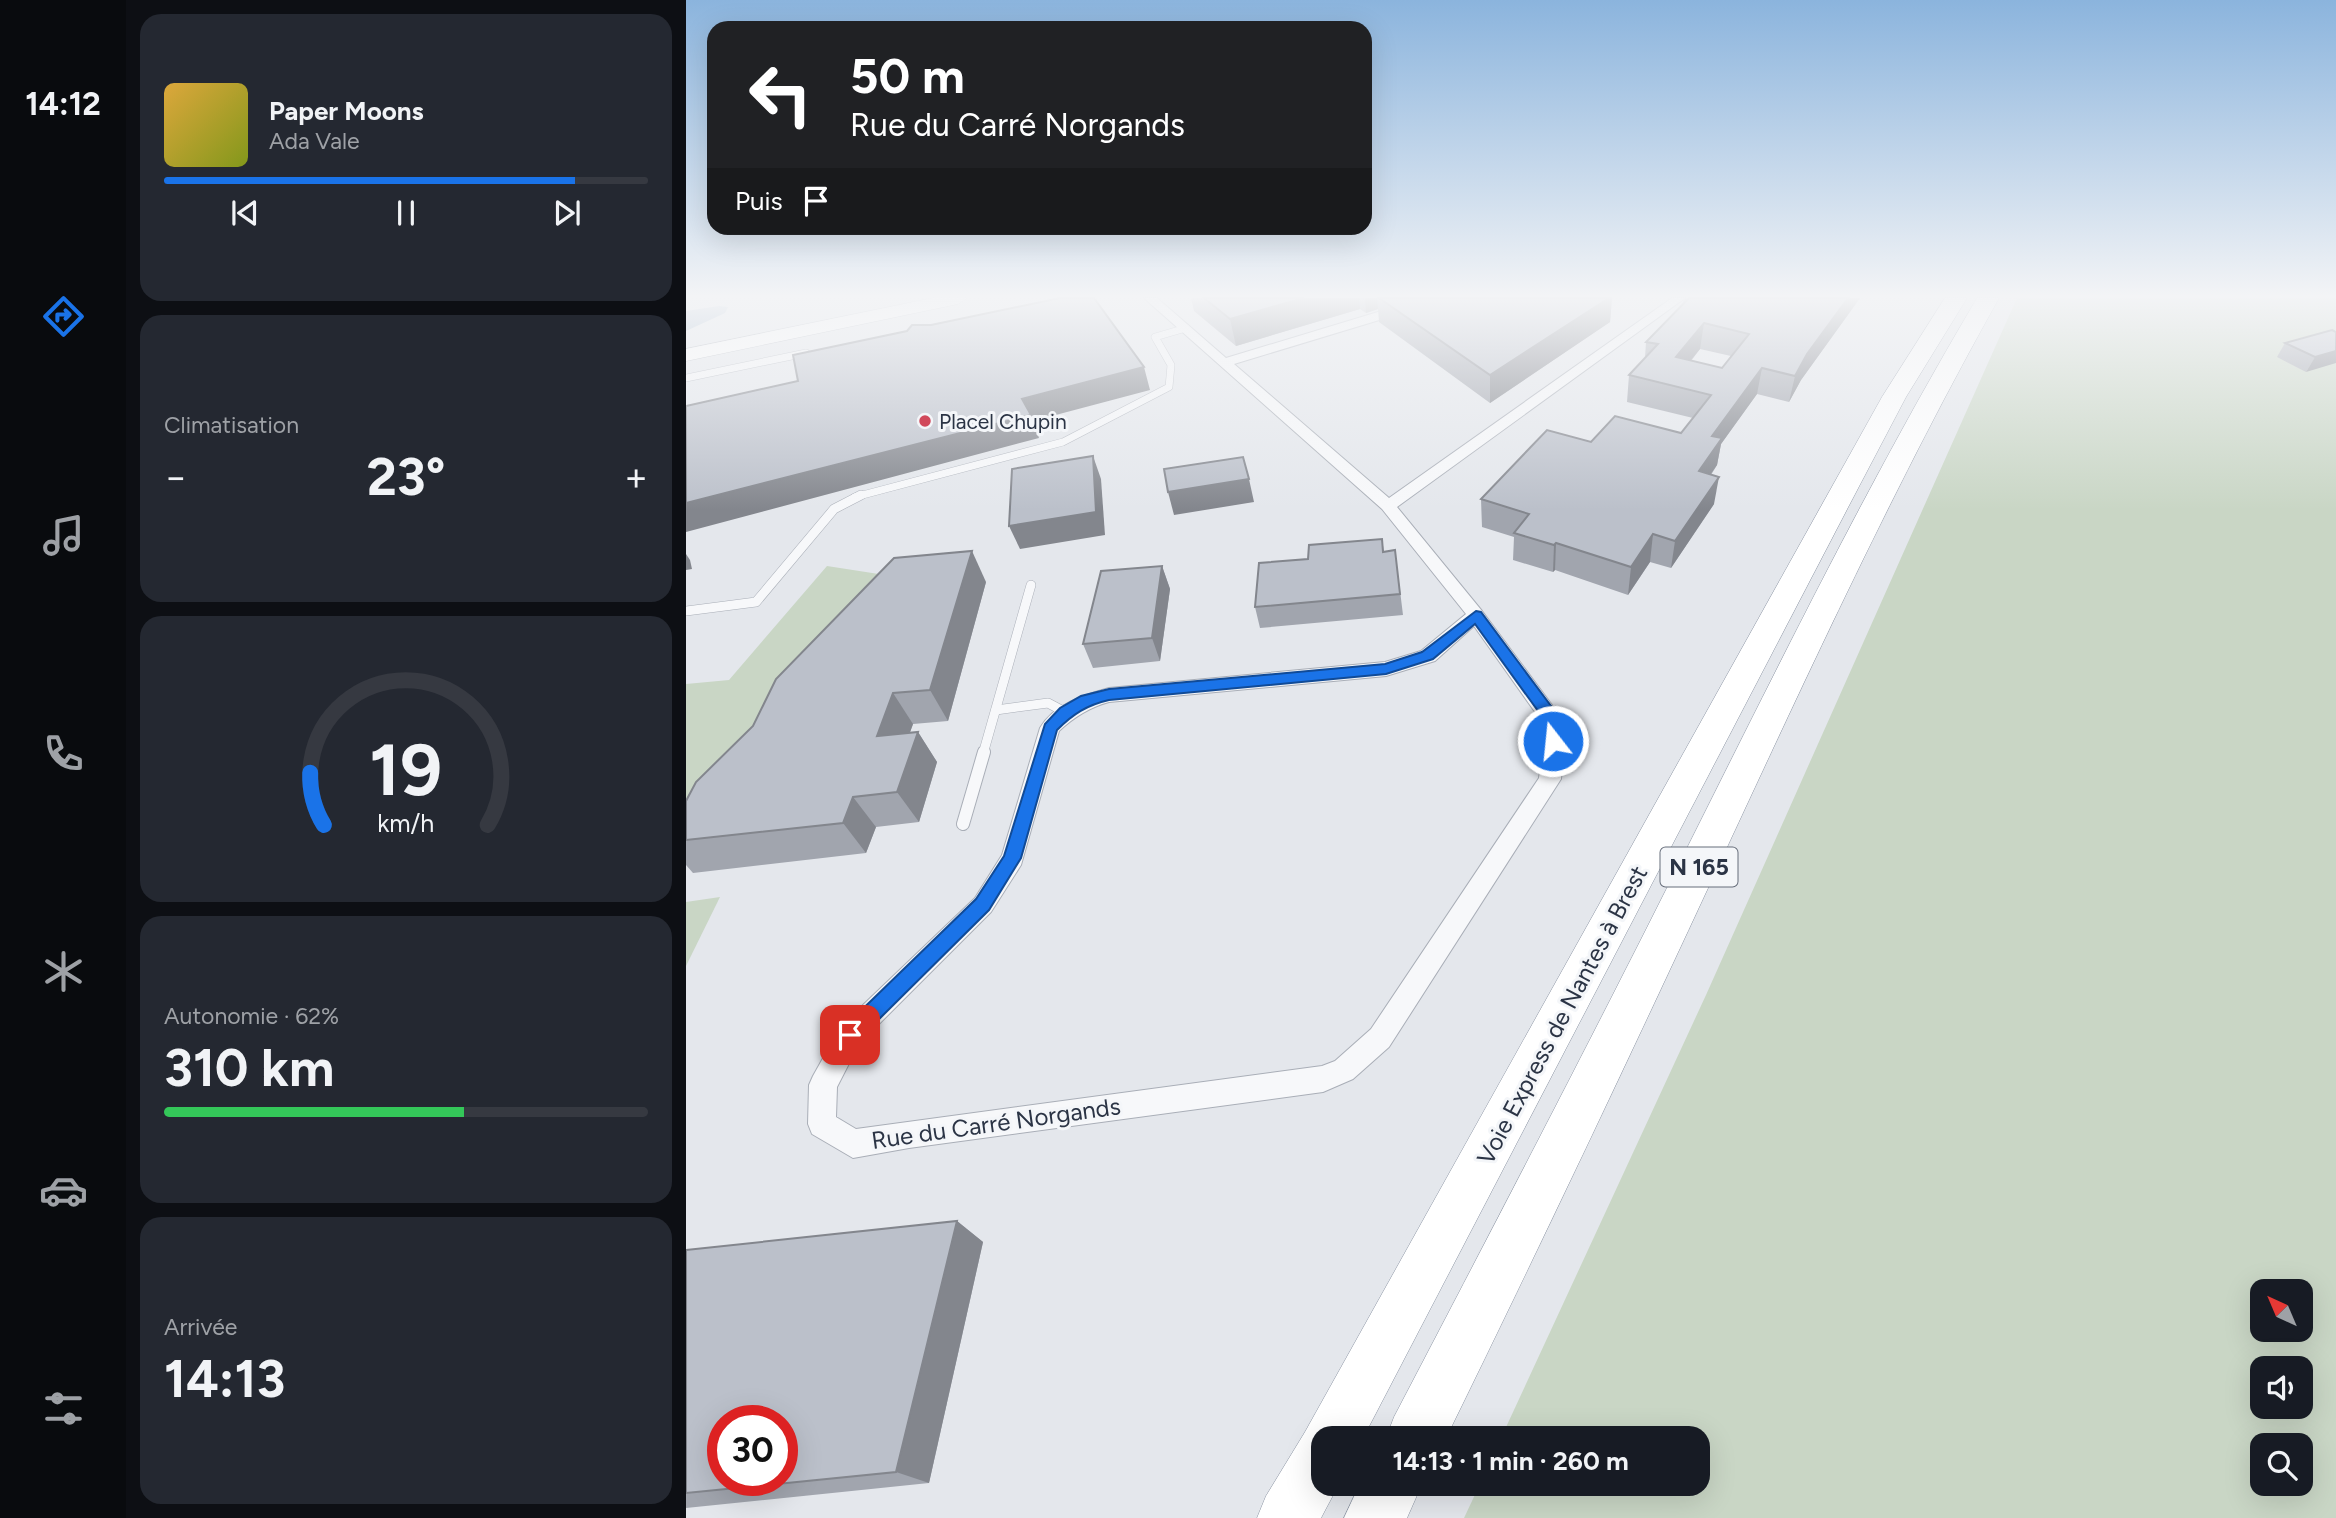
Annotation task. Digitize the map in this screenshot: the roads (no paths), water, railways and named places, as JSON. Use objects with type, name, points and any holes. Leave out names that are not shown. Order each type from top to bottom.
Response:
[{"type":"highway","name":"Voie Express de Nantes à Brest","points":[[1338,1426],[1840,496],[1912,369]]},
{"type":"highway","name":"N 165","points":[[1421,1426],[1552,1166],[1847,564],[1947,369]]},
{"type":"highway","points":[[1288,1518],[1311,1476]]},
{"type":"highway","points":[[1374,1518],[1386,1496]]},
{"type":"street","points":[[1066,712],[1087,700],[1109,695],[1386,669],[1427,656],[1476,615],[1388,506],[1234,369]]},
{"type":"street","points":[[1388,506],[1580,369]]},
{"type":"street","name":"Rue du Carré Norgands","points":[[1066,712],[1050,728],[1013,858],[983,905],[850,1035],[823,1085],[822,1124],[853,1144],[909,1134],[1323,1079],[1344,1070],[1380,1038],[1550,779],[1553,741],[1545,710],[1476,615]]},
{"type":"lane","points":[[686,378],[729,369]]},
{"type":"lane","points":[[686,611],[756,602],[834,509],[853,497],[1063,442],[1169,387],[1171,369]]},
{"type":"lane","points":[[963,824],[1031,585]]},
{"type":"lane","points":[[996,710],[1048,702],[1066,712]]},
{"type":"place","name":"Placel Chupin","points":[[925,421]]}]
